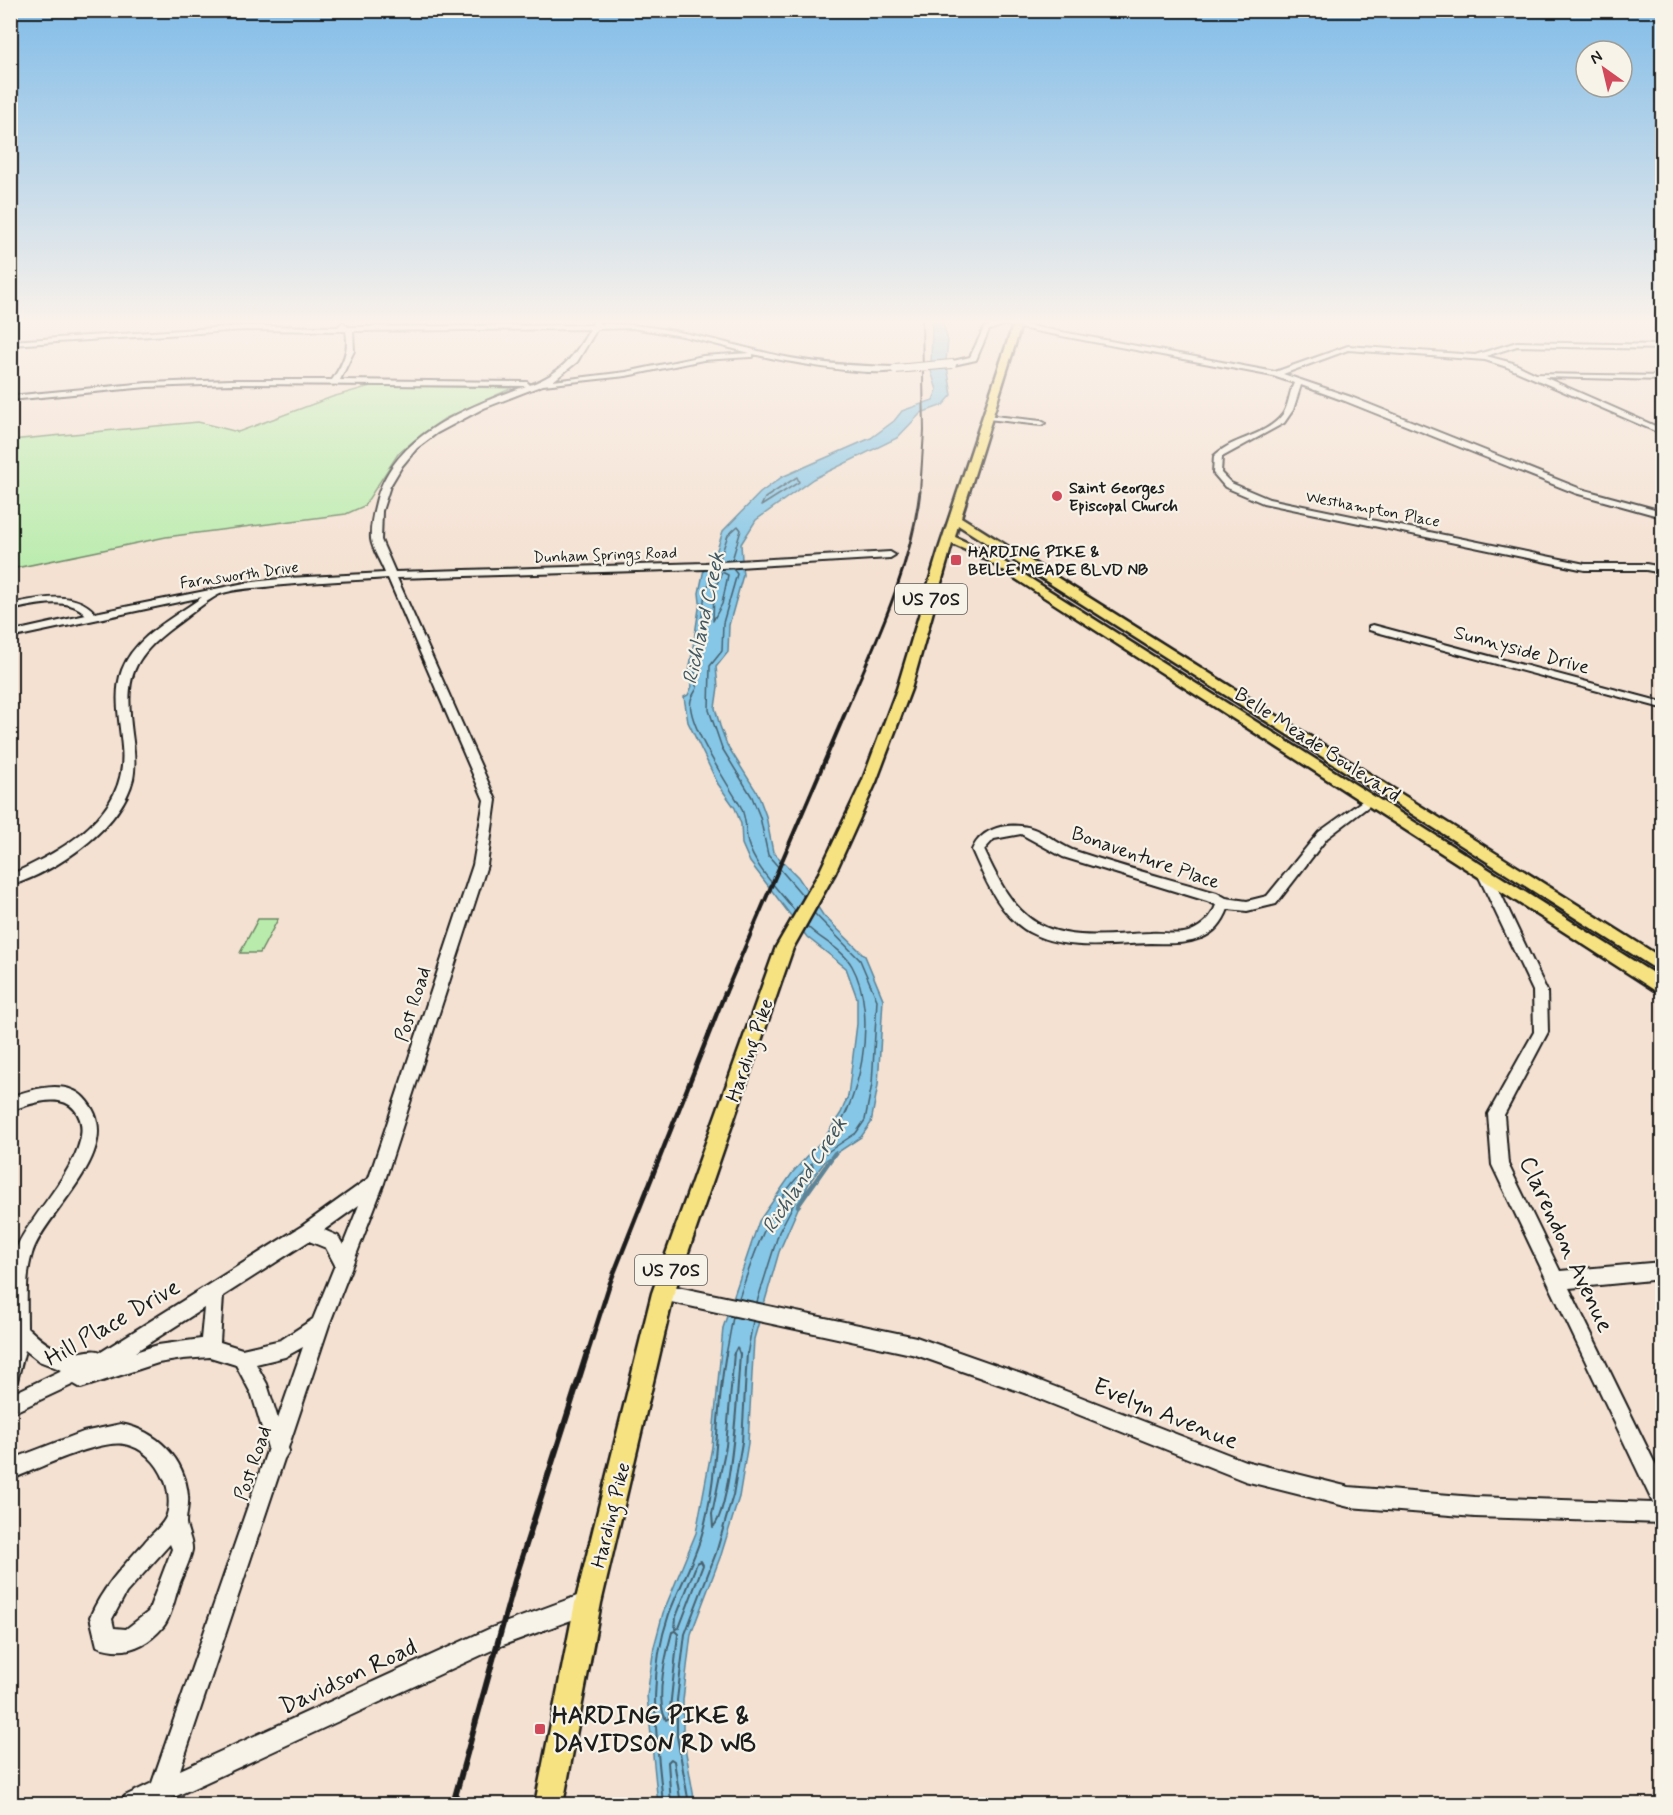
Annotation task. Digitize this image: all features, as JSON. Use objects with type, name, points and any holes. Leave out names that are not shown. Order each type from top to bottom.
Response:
[{"type":"main road","name":"Harding Pike","points":[[549,1804],[588,1603],[663,1293],[785,946],[827,873],[869,782],[904,688],[992,404]]},
{"type":"main road","name":"Belle Meade Boulevard","points":[[956,519],[1662,966]]},
{"type":"main road","name":"Belle Meade Boulevard","points":[[950,539],[987,555],[1662,988]]},
{"type":"main road","points":[[1023,578],[1038,572]]},
{"type":"main road","points":[[1077,613],[1092,606]]},
{"type":"main road","points":[[1165,669],[1180,661]]},
{"type":"main road","points":[[1369,800],[1384,790]]},
{"type":"main road","points":[[1484,873],[1498,862]]},
{"type":"street","name":"Post Road","points":[[158,1798],[279,1451],[320,1325],[376,1183],[480,865],[490,800],[376,540],[375,516],[383,489],[403,456],[446,421],[491,404]]},
{"type":"street","name":"Westhampton Place","points":[[1290,404],[1288,413],[1280,421],[1227,448],[1218,456],[1217,473],[1228,485],[1266,501],[1585,567],[1646,567],[1662,570]]},
{"type":"street","points":[[1355,404],[1585,493],[1662,514]]},
{"type":"street","points":[[1599,404],[1662,432]]},
{"type":"street","points":[[988,417],[1041,423]]},
{"type":"street","name":"Dunham Springs Road","points":[[393,575],[705,566],[890,555]]},
{"type":"street","name":"Farnsworth Drive","points":[[10,634],[92,615],[216,591],[310,579],[393,575]]},
{"type":"street","points":[[10,880],[74,847],[105,819],[126,784],[129,757],[125,730],[124,684],[128,668],[140,649],[216,591]]},
{"type":"street","points":[[10,607],[39,602],[71,603],[85,606],[92,615]]},
{"type":"street","name":"Sunnyside Drive","points":[[1373,628],[1662,705]]},
{"type":"street","name":"Bonaventure Place","points":[[1223,903],[1220,916],[1212,925],[1188,938],[1089,939],[1050,935],[1021,919],[999,894],[978,850],[980,843],[998,832],[1023,830],[1068,854],[1212,897],[1223,903],[1247,906],[1271,900],[1323,835],[1369,800]]},
{"type":"street","name":"Clarendon Avenue","points":[[1484,873],[1540,991],[1541,1032],[1496,1114],[1500,1165],[1662,1499]]},
{"type":"street","points":[[10,1104],[43,1095],[70,1097],[85,1109],[92,1122],[92,1136],[85,1155],[17,1253],[20,1332],[10,1374]]},
{"type":"street","name":"Hill Place Drive","points":[[10,1405],[114,1355],[308,1232],[376,1183]]},
{"type":"street","points":[[308,1232],[332,1242],[344,1264]]},
{"type":"street","points":[[1556,1280],[1662,1270]]},
{"type":"street","points":[[210,1348],[214,1291]]},
{"type":"street","name":"Evelyn Avenue","points":[[663,1293],[916,1346],[1027,1385],[1245,1471],[1349,1497],[1474,1507],[1662,1513]]},
{"type":"street","points":[[279,1451],[260,1391],[243,1358],[285,1348],[320,1325]]},
{"type":"street","points":[[20,1332],[42,1354],[71,1363],[114,1355]]},
{"type":"street","name":"Hill Place Drive","points":[[34,1395],[158,1354],[210,1348],[243,1358]]},
{"type":"street","points":[[10,1470],[82,1443],[120,1433],[141,1440],[159,1452],[171,1470],[178,1495],[176,1522],[182,1549],[156,1619],[129,1640],[105,1638],[100,1617],[115,1594],[176,1522]]},
{"type":"street","name":"Davidson Road","points":[[133,1804],[158,1798],[499,1636],[588,1603]]},
{"type":"green space","points":[[314,404],[478,404],[444,419],[398,454],[364,506],[346,514],[166,537],[11,569],[11,440],[198,422],[238,432]]},
{"type":"green space","points":[[258,919],[278,919],[260,953],[240,953]]},
{"type":"water","points":[[923,404],[944,404],[921,413],[897,438],[813,479],[756,520],[741,544],[742,560],[738,562],[742,567],[743,575],[729,625],[728,652],[716,667],[718,687],[715,708],[720,726],[727,745],[758,794],[766,816],[773,852],[798,877],[823,915],[865,956],[883,999],[878,1085],[871,1123],[861,1137],[826,1160],[809,1183],[779,1252],[754,1339],[748,1443],[739,1497],[721,1555],[691,1634],[683,1700],[683,1736],[695,1804],[658,1804],[647,1696],[654,1647],[663,1613],[696,1533],[712,1447],[723,1328],[759,1221],[793,1172],[825,1137],[841,1113],[848,1096],[857,1024],[857,998],[846,968],[807,937],[750,862],[742,844],[741,824],[735,808],[718,784],[688,722],[684,697],[688,695],[692,686],[688,679],[700,602],[699,593],[704,569],[710,567],[723,531],[760,493],[782,477],[871,438],[894,421],[902,411]]},
{"type":"waterway","name":"Richland Creek","points":[[798,1206],[835,1153]]},
{"type":"railway","points":[[920,492],[924,404]]},
{"type":"railway","points":[[845,713],[891,604],[909,548],[920,491]]},
{"type":"railway","points":[[725,994],[846,711]]},
{"type":"railway","points":[[587,1355],[610,1283],[725,993]]},
{"type":"railway","points":[[453,1804],[517,1573],[587,1353]]},
{"type":"place","name":"Saint Georges Episcopal Church","points":[[1057,496]]},
{"type":"place","name":"HARDING PIKE & BELLE MEADE BLVD NB","points":[[956,560]]},
{"type":"place","name":"HARDING PIKE & DAVIDSON RD WB","points":[[540,1729]]}]
